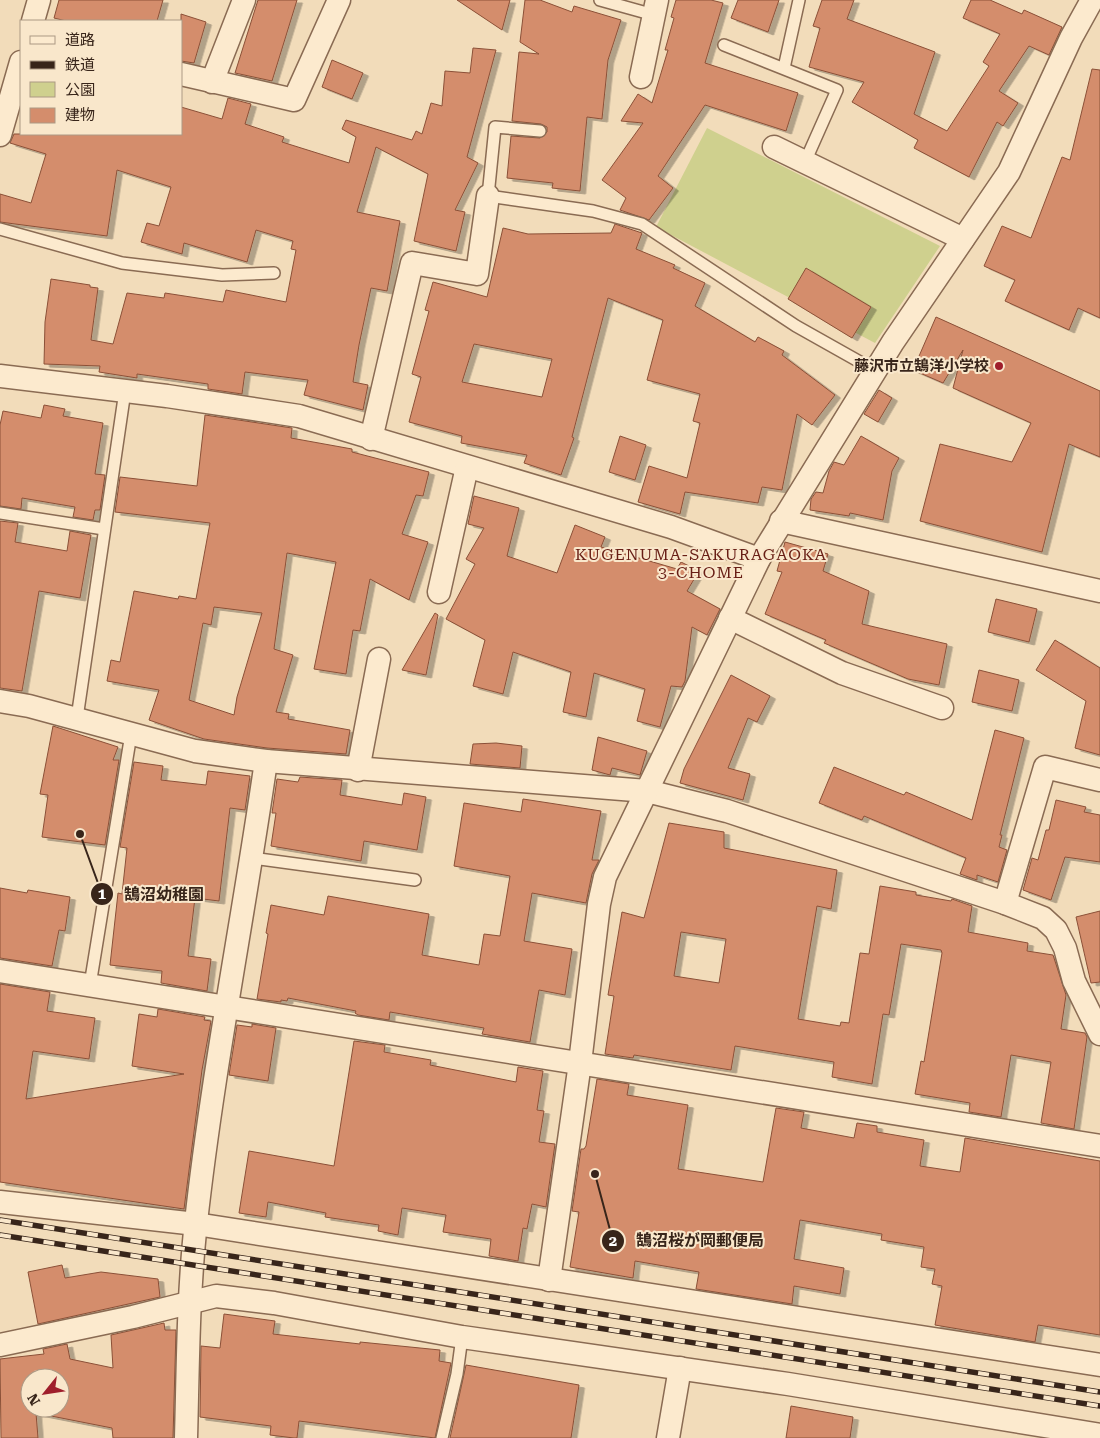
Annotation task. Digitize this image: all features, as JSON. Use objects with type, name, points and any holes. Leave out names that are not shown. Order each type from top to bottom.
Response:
[{"type":"street","points":[[33,20],[39,0]]},
{"type":"street","points":[[212,82],[244,0]]},
{"type":"street","points":[[182,74],[294,100],[339,0]]},
{"type":"street","points":[[549,1280],[580,1063],[599,904],[605,877],[759,559],[893,342],[1009,172],[1071,38],[1092,0]]},
{"type":"street","points":[[641,77],[656,8]]},
{"type":"street","points":[[0,136],[20,66]]},
{"type":"street","points":[[774,147],[963,240]]},
{"type":"street","points":[[371,439],[412,263],[477,274],[488,196]]},
{"type":"street","points":[[0,376],[125,391],[299,416],[671,527],[759,559]]},
{"type":"street","points":[[439,592],[467,467]]},
{"type":"street","points":[[781,521],[1100,591]]},
{"type":"street","points":[[730,618],[842,673],[942,708]]},
{"type":"street","points":[[358,770],[379,659]]},
{"type":"street","points":[[0,701],[77,718],[195,751],[266,761],[358,770],[647,791],[728,811],[1005,903],[1043,918],[1056,930],[1065,948],[1074,981],[1100,1034]]},
{"type":"street","points":[[186,1438],[189,1304],[196,1224],[208,1130],[266,761]]},
{"type":"street","points":[[1005,903],[1045,767],[1100,780]]},
{"type":"street","points":[[0,971],[1100,1146]]},
{"type":"street","points":[[0,1202],[196,1224],[1100,1365]]},
{"type":"street","points":[[0,1345],[189,1304],[216,1296],[274,1303],[462,1337],[680,1368],[1100,1435]]},
{"type":"street","points":[[668,1438],[680,1368]]},
{"type":"lane","points":[[600,0],[656,8]]},
{"type":"lane","points":[[784,68],[799,0]]},
{"type":"lane","points":[[724,45],[837,90],[805,162]]},
{"type":"lane","points":[[540,131],[495,127],[488,196],[592,211],[642,224],[796,326],[876,371]]},
{"type":"lane","points":[[0,229],[122,263],[222,275],[274,273]]},
{"type":"lane","points":[[77,718],[125,391]]},
{"type":"lane","points":[[0,513],[104,528]]},
{"type":"lane","points":[[90,985],[130,734]]},
{"type":"lane","points":[[252,858],[415,880]]},
{"type":"lane","points":[[442,1438],[462,1337]]},
{"type":"green space","points":[[707,128],[940,246],[875,343],[656,227]]},
{"type":"building","points":[[59,0],[163,0],[157,20],[62,20],[54,18]]},
{"type":"building","points":[[258,0],[297,0],[272,81],[235,73]]},
{"type":"building","points":[[457,0],[510,0],[502,30]]},
{"type":"building","points":[[525,0],[540,0],[572,12],[574,6],[621,20],[608,60],[602,119],[587,117],[580,191],[552,188],[553,183],[507,178],[511,136],[540,138],[547,132],[547,127],[541,124],[512,121],[519,52],[539,54],[520,42]]},
{"type":"building","points":[[676,0],[711,0],[723,3],[705,63],[798,93],[786,131],[705,105],[658,176],[673,188],[649,220],[620,210],[626,198],[602,180],[643,123],[621,121],[638,94],[652,103],[668,50],[665,50],[674,18],[671,17]]},
{"type":"building","points":[[738,0],[779,0],[768,32],[731,18]]},
{"type":"building","points":[[822,0],[854,0],[847,19],[935,52],[914,114],[947,131],[989,66],[983,62],[1000,34],[963,18],[971,0],[990,0],[1022,14],[1024,10],[1062,27],[1049,55],[1029,46],[999,91],[1018,103],[1003,126],[997,122],[969,177],[914,148],[918,140],[852,102],[864,82],[809,67],[820,28],[813,26]]},
{"type":"building","points":[[181,14],[206,22],[194,63],[182,61]]},
{"type":"building","points":[[473,48],[496,50],[467,157],[478,163],[455,210],[465,212],[456,251],[414,241],[428,174],[376,147],[357,212],[400,221],[387,291],[371,288],[359,345],[353,382],[368,385],[363,410],[304,395],[308,380],[245,372],[242,394],[208,389],[208,384],[137,374],[137,378],[99,372],[100,366],[44,364],[45,322],[51,279],[98,288],[91,340],[113,344],[127,293],[164,298],[165,293],[223,302],[226,290],[286,302],[296,250],[291,249],[293,241],[256,230],[247,262],[184,243],[182,254],[141,242],[147,223],[159,226],[171,187],[117,170],[107,236],[0,222],[0,194],[31,203],[46,154],[10,143],[14,134],[182,135],[182,107],[222,119],[228,98],[251,104],[245,124],[284,137],[282,142],[349,163],[356,137],[342,129],[346,120],[412,140],[416,131],[422,134],[431,103],[442,106],[445,71],[470,73]]},
{"type":"building","points":[[332,60],[363,73],[352,99],[322,87]]},
{"type":"building","points":[[1092,69],[1100,70],[1100,318],[1078,308],[1069,330],[1005,301],[1015,280],[984,266],[1002,226],[1031,238],[1062,157],[1070,160]]},
{"type":"building","points":[[615,224],[642,233],[636,249],[675,265],[673,268],[705,283],[695,306],[755,342],[758,337],[784,351],[782,355],[835,395],[812,425],[797,414],[782,490],[762,487],[758,503],[685,492],[680,514],[638,502],[649,466],[687,478],[700,423],[693,421],[700,394],[647,380],[663,320],[608,298],[572,437],[574,438],[561,475],[524,463],[527,455],[461,443],[462,436],[409,422],[421,377],[412,374],[429,311],[425,310],[433,282],[487,297],[503,228],[528,234],[611,233]],"holes":[[[474,344],[552,359],[542,397],[462,382]]]},
{"type":"building","points":[[806,268],[871,307],[852,338],[788,299]]},
{"type":"building","points":[[936,317],[1100,391],[1100,457],[1069,444],[1042,552],[920,521],[940,444],[1012,462],[1031,423],[953,388],[963,350],[943,383],[913,370]]},
{"type":"building","points":[[879,390],[892,398],[878,422],[864,414]]},
{"type":"building","points":[[44,405],[65,409],[63,416],[103,423],[95,474],[105,475],[100,510],[95,510],[93,520],[73,517],[75,507],[22,498],[21,509],[0,506],[0,425],[3,411],[41,418]]},
{"type":"building","points":[[205,415],[292,428],[291,438],[352,449],[352,452],[429,472],[423,496],[416,495],[402,534],[428,542],[409,600],[370,579],[360,631],[353,630],[346,674],[314,669],[336,562],[287,553],[274,649],[293,655],[276,712],[289,714],[288,719],[350,730],[346,754],[267,748],[204,739],[149,720],[159,690],[107,681],[111,660],[120,662],[134,591],[178,599],[179,596],[196,599],[210,523],[115,512],[120,477],[197,486]],"holes":[[[214,607],[262,613],[237,697],[234,715],[189,700],[203,623],[211,625]]]},
{"type":"building","points":[[620,436],[646,445],[635,480],[609,472]]},
{"type":"building","points":[[861,436],[899,458],[892,471],[883,520],[850,513],[849,516],[810,510],[811,499],[816,492],[823,493],[829,471],[834,462],[844,465]]},
{"type":"building","points":[[474,496],[519,508],[507,556],[557,573],[575,525],[605,537],[601,547],[677,569],[681,562],[699,571],[687,591],[720,609],[707,635],[692,627],[685,681],[682,687],[671,686],[660,727],[637,721],[645,689],[594,673],[586,717],[563,712],[571,672],[513,652],[503,694],[473,686],[485,640],[446,619],[475,564],[466,559],[484,528],[468,524]]},
{"type":"building","points":[[0,521],[18,523],[15,542],[67,551],[70,531],[91,535],[80,598],[39,591],[22,691],[0,688]]},
{"type":"building","points":[[785,542],[828,554],[823,571],[869,591],[862,624],[947,644],[939,685],[908,679],[824,643],[826,640],[765,614],[782,572],[777,571]]},
{"type":"building","points":[[996,599],[1037,609],[1029,642],[988,632]]},
{"type":"building","points":[[435,613],[438,615],[426,675],[402,670]]},
{"type":"building","points":[[1055,640],[1100,668],[1100,755],[1075,748],[1086,701],[1036,670]]},
{"type":"building","points":[[979,670],[1019,680],[1012,711],[972,702]]},
{"type":"building","points":[[731,675],[770,696],[757,722],[748,718],[728,768],[750,774],[743,800],[680,783],[684,769]]},
{"type":"building","points":[[53,726],[118,747],[113,760],[119,760],[105,845],[42,837],[48,795],[40,794]]},
{"type":"building","points":[[995,730],[1024,738],[1000,835],[1002,835],[999,847],[1007,850],[998,882],[977,875],[977,880],[960,874],[966,858],[864,816],[862,820],[819,803],[834,767],[904,795],[906,792],[972,820]]},
{"type":"building","points":[[598,737],[647,751],[640,775],[612,768],[610,775],[592,770]]},
{"type":"building","points":[[496,743],[522,746],[520,768],[470,764],[473,744]]},
{"type":"building","points":[[134,762],[163,766],[161,780],[206,785],[208,771],[250,776],[245,810],[230,808],[219,901],[195,898],[188,956],[211,959],[207,991],[161,983],[162,971],[110,965],[118,893],[122,894],[127,848],[120,847]]},
{"type":"building","points":[[300,777],[342,780],[340,795],[402,805],[404,793],[426,797],[417,850],[364,841],[361,861],[271,846],[276,813],[272,813],[277,779],[298,782]]},
{"type":"building","points":[[523,799],[601,811],[592,860],[599,860],[592,874],[586,903],[532,893],[524,941],[572,949],[565,995],[539,990],[530,1042],[482,1034],[484,1028],[390,1012],[389,1020],[358,1015],[355,1013],[356,1011],[288,998],[287,1001],[281,1000],[281,1002],[257,999],[271,905],[324,915],[328,896],[429,914],[422,955],[479,965],[484,934],[500,936],[510,876],[454,866],[464,803],[521,812]]},
{"type":"building","points":[[1056,800],[1086,807],[1084,812],[1100,815],[1100,862],[1065,857],[1051,900],[1023,890],[1032,858],[1038,860],[1046,830],[1049,830]]},
{"type":"building","points":[[669,823],[724,832],[724,848],[837,870],[831,909],[817,906],[798,1019],[840,1026],[841,1022],[849,1023],[860,953],[869,954],[880,886],[916,892],[916,895],[951,901],[952,899],[972,906],[968,932],[1028,943],[1027,951],[1053,955],[1066,995],[1061,1029],[1085,1033],[1087,1037],[1074,1129],[1041,1123],[1051,1062],[1011,1055],[1001,1117],[969,1112],[970,1103],[915,1094],[921,1061],[924,1062],[941,950],[901,944],[889,1015],[883,1014],[872,1084],[832,1077],[834,1062],[735,1046],[731,1070],[634,1055],[633,1058],[605,1054],[614,996],[608,995],[622,912],[644,918]],"holes":[[[681,932],[726,939],[719,983],[674,976]]]},
{"type":"building","points":[[0,888],[27,893],[28,890],[70,897],[65,931],[59,930],[52,966],[0,958]]},
{"type":"building","points":[[1100,911],[1100,982],[1091,983],[1076,917]]},
{"type":"building","points":[[0,984],[50,992],[47,1011],[95,1018],[89,1059],[33,1051],[26,1099],[184,1074],[132,1066],[139,1014],[157,1017],[158,1009],[205,1017],[204,1020],[211,1021],[202,1070],[184,1209],[0,1182]]},
{"type":"building","points":[[252,1024],[276,1028],[268,1081],[229,1075],[237,1025],[252,1027]]},
{"type":"building","points":[[354,1041],[385,1045],[384,1052],[431,1060],[430,1065],[516,1082],[518,1067],[543,1071],[537,1110],[544,1111],[539,1142],[555,1144],[546,1207],[532,1204],[527,1229],[523,1228],[518,1261],[489,1256],[491,1239],[443,1232],[446,1215],[402,1208],[398,1235],[378,1231],[379,1225],[325,1217],[326,1213],[268,1202],[266,1217],[239,1213],[249,1151],[334,1166]]},
{"type":"building","points":[[597,1079],[629,1084],[627,1095],[688,1105],[678,1169],[763,1182],[776,1108],[804,1112],[801,1128],[854,1138],[857,1123],[877,1126],[877,1132],[924,1140],[920,1166],[960,1172],[965,1138],[1100,1161],[1100,1335],[1038,1325],[1035,1342],[935,1325],[942,1286],[932,1284],[935,1269],[921,1267],[924,1247],[881,1240],[882,1234],[800,1220],[794,1259],[844,1268],[840,1294],[794,1286],[792,1304],[696,1289],[699,1272],[635,1261],[633,1278],[570,1267],[579,1212],[572,1211],[581,1149],[584,1149],[586,1146]]},
{"type":"building","points":[[62,1265],[65,1278],[101,1272],[158,1279],[160,1297],[38,1324],[28,1272]]},
{"type":"building","points":[[224,1314],[275,1321],[273,1334],[360,1344],[360,1342],[440,1350],[439,1361],[451,1363],[435,1438],[299,1421],[297,1438],[294,1438],[270,1435],[271,1426],[200,1417],[201,1346],[220,1348]]},
{"type":"building","points":[[164,1323],[165,1330],[176,1330],[173,1438],[113,1438],[112,1428],[61,1418],[70,1418],[70,1368],[20,1368],[20,1418],[36,1418],[38,1438],[1,1438],[0,1359],[44,1354],[43,1349],[67,1344],[70,1359],[113,1368],[111,1335]]},
{"type":"building","points":[[466,1365],[579,1385],[571,1438],[450,1438]]},
{"type":"building","points":[[791,1406],[853,1417],[850,1438],[786,1438]]},
{"type":"railway","points":[[0,1220],[1100,1392]]},
{"type":"railway","points":[[0,1235],[1100,1406]]},
{"type":"place","name":"藤沢市立鵠洋小学校","points":[[999,366]]},
{"type":"place","name":"鵠沼幼稚園","points":[[80,834]]},
{"type":"place","name":"鵠沼桜が岡郵便局","points":[[595,1174]]},
{"type":"district","name":"KUGENUMA-SAKURAGAOKA 3-CHOME","points":[[701,563]]}]
